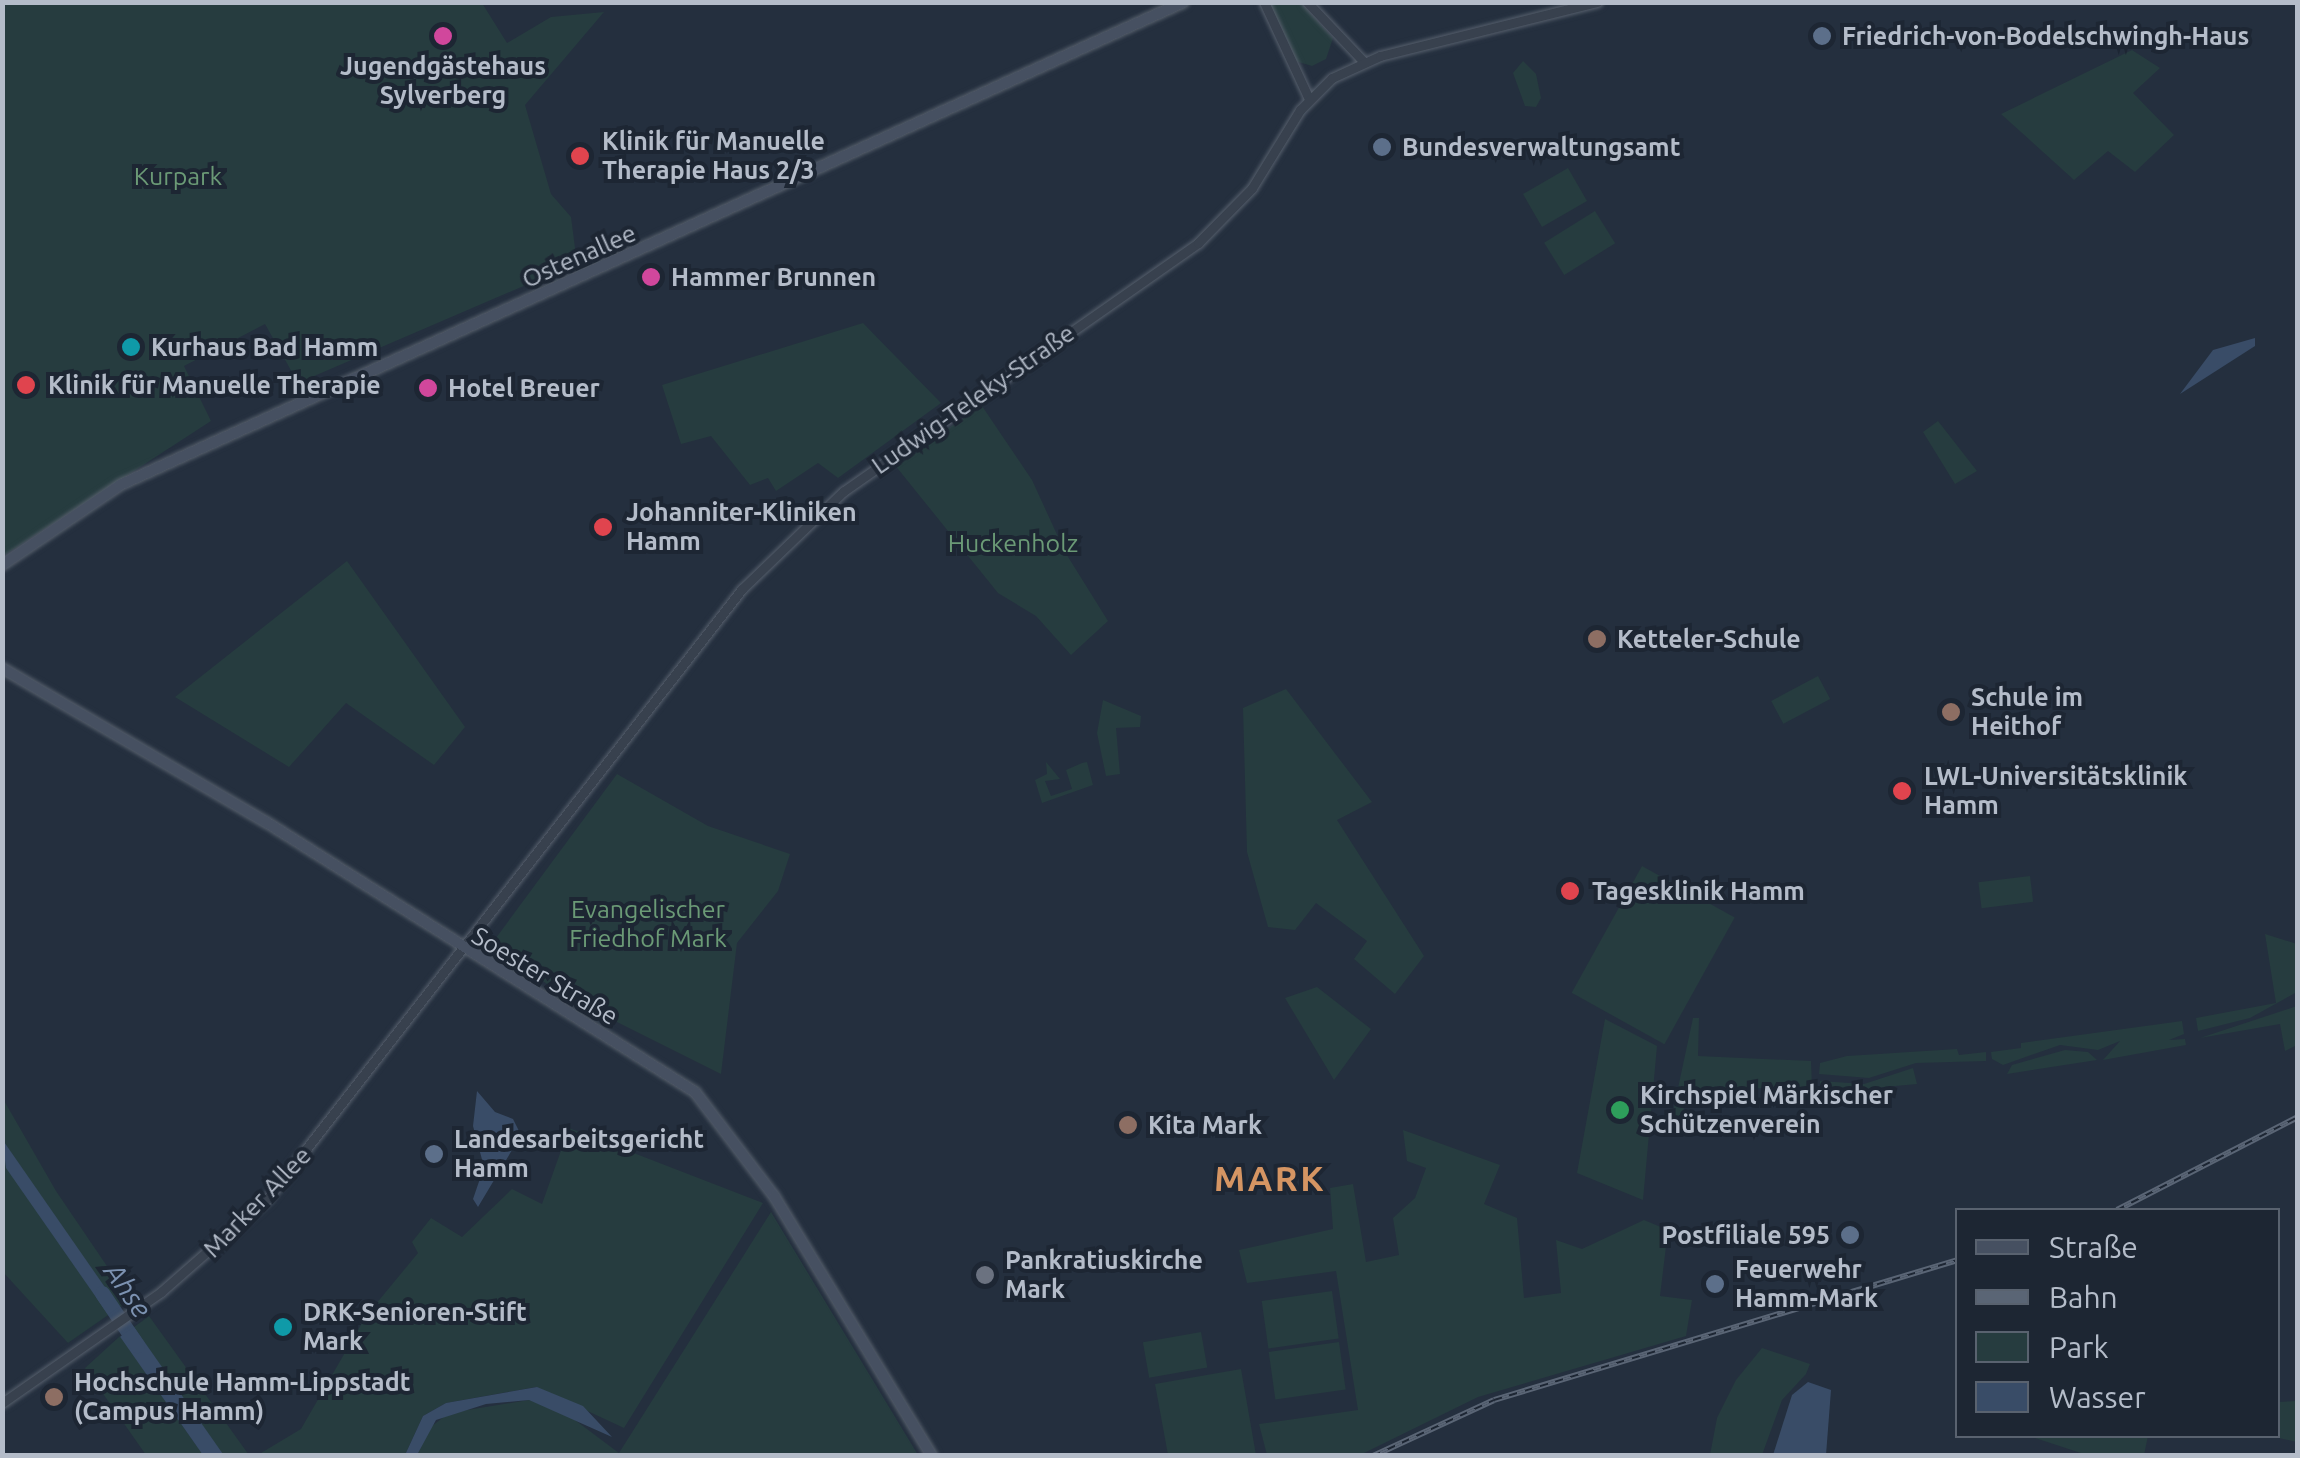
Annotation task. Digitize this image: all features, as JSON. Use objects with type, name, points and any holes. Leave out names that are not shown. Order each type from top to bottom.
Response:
[{"type":"main road","name":"Ostenallee","points":[[2,565],[120,484],[1184,2]]},
{"type":"main road","name":"Soester Straße","points":[[2,668],[266,822],[707,1103],[831,1284],[932,1456]]},
{"type":"street","points":[[1308,2],[1363,61]]},
{"type":"street","points":[[1264,5],[1309,99],[1363,61],[1597,2]]},
{"type":"street","name":"Ludwig-Teleky-Straße","points":[[463,950],[768,561],[892,454],[1198,242],[1258,179],[1309,99]]},
{"type":"street","name":"Marker Allee","points":[[2,1402],[134,1312],[268,1198],[463,950]]},
{"type":"green space","name":"Kurpark","points":[[3,3],[482,3],[507,43],[551,17],[604,12],[525,105],[551,194],[571,217],[577,263],[298,383],[265,324],[184,366],[211,421],[3,556]]},
{"type":"green space","points":[[1269,3],[1301,3],[1333,38],[1326,59],[1312,66],[1295,61]]},
{"type":"green space","points":[[2132,50],[2160,68],[2133,93],[2174,135],[2135,172],[2108,151],[2074,180],[2001,114]]},
{"type":"green space","points":[[1523,61],[1536,74],[1541,98],[1536,107],[1525,106],[1513,73]]},
{"type":"green space","points":[[1568,168],[1587,201],[1542,227],[1523,194]]},
{"type":"green space","points":[[1595,211],[1615,243],[1564,275],[1544,243]]},
{"type":"green space","points":[[863,323],[941,403],[838,478],[818,463],[776,491],[768,478],[750,485],[711,436],[681,444],[662,385]]},
{"type":"green space","name":"Huckenholz","points":[[982,406],[1032,480],[1065,552],[1108,621],[1071,655],[1036,616],[998,593],[894,464]]},
{"type":"green space","points":[[1938,421],[1977,471],[1955,484],[1923,432]]},
{"type":"green space","points":[[347,561],[465,727],[434,765],[346,703],[289,767],[175,697]]},
{"type":"green space","points":[[1818,676],[1830,699],[1783,724],[1771,701]]},
{"type":"green space","points":[[1286,689],[1372,802],[1337,820],[1424,956],[1395,994],[1354,959],[1367,941],[1316,903],[1295,930],[1268,927],[1247,852],[1243,708]]},
{"type":"green space","points":[[1103,700],[1141,716],[1140,727],[1116,728],[1120,774],[1106,776],[1097,733]]},
{"type":"green space","points":[[1046,762],[1060,779],[1045,781],[1051,796],[1072,789],[1066,770],[1082,763],[1087,762],[1093,785],[1042,803],[1035,780],[1047,774]]},
{"type":"green space","name":"Evangelischer Friedhof Mark","points":[[617,774],[708,826],[790,854],[778,891],[737,943],[721,1074],[597,1012],[603,1002],[562,976],[553,988],[490,946]]},
{"type":"green space","points":[[1642,866],[1735,917],[1664,1044],[1572,993]]},
{"type":"green space","points":[[2030,876],[2033,902],[1982,908],[1978,882]]},
{"type":"green space","points":[[2265,934],[2297,944],[2297,992],[2250,1018],[2198,1031],[2196,1018],[2276,1003]]},
{"type":"green space","points":[[1317,987],[1371,1029],[1334,1080],[1285,998]]},
{"type":"green space","points":[[2297,1006],[2297,1045],[2285,1051],[2280,1024],[2200,1038]]},
{"type":"green space","points":[[1693,1018],[1699,1018],[1698,1056],[1811,1061],[1812,1087],[1685,1090],[1683,1121],[1673,1131],[1663,1129],[1672,1116]]},
{"type":"green space","name":"Kirchspiel Märkischer Schützenverein","points":[[1605,1019],[1657,1046],[1643,1200],[1577,1173]]},
{"type":"green space","points":[[2182,1021],[2184,1034],[2169,1040],[2185,1039],[2186,1045],[2103,1060],[2120,1041],[2098,1050],[2060,1045],[2003,1065],[1992,1059],[1991,1052],[2021,1048],[2021,1043]]},
{"type":"green space","points":[[1957,1049],[1959,1055],[1986,1052],[1986,1061],[1916,1063],[1869,1078],[1819,1074],[1820,1063],[1847,1056]]},
{"type":"green space","points":[[2065,1050],[2088,1052],[2097,1060],[2007,1074],[2012,1065]]},
{"type":"green space","points":[[1913,1068],[1917,1084],[1820,1093],[1820,1081],[1864,1084]]},
{"type":"green space","points":[[2,1097],[56,1191],[130,1300],[68,1343],[3,1272]]},
{"type":"green space","points":[[569,1128],[763,1203],[624,1428],[536,1387],[446,1403],[423,1416],[405,1455],[256,1456],[301,1429],[366,1316],[418,1253],[412,1242],[431,1218],[462,1237],[512,1189],[542,1204]]},
{"type":"green space","points":[[1403,1130],[1500,1165],[1484,1204],[1517,1218],[1524,1298],[1561,1293],[1556,1240],[1582,1249],[1644,1220],[1668,1230],[1660,1296],[1692,1300],[1686,1336],[1478,1397],[1360,1455],[1267,1455],[1259,1424],[1358,1410],[1336,1271],[1247,1283],[1239,1250],[1333,1229],[1330,1188],[1353,1184],[1366,1262],[1399,1255],[1393,1218],[1415,1198],[1426,1168],[1407,1161]]},
{"type":"green space","points":[[771,1212],[918,1455],[417,1456],[428,1429],[449,1413],[529,1400],[563,1411],[619,1453]]},
{"type":"green space","points":[[1332,1291],[1339,1339],[1268,1348],[1262,1301]]},
{"type":"green space","points":[[149,1316],[249,1455],[219,1455],[134,1327]]},
{"type":"green space","points":[[1201,1332],[1207,1367],[1149,1378],[1143,1342]]},
{"type":"green space","points":[[120,1336],[203,1455],[146,1455],[85,1368]]},
{"type":"green space","points":[[1339,1342],[1346,1390],[1275,1399],[1269,1352]]},
{"type":"green space","points":[[1762,1348],[1810,1364],[1806,1374],[1782,1400],[1762,1455],[1710,1455],[1717,1418],[1736,1380]]},
{"type":"green space","points":[[1241,1369],[1256,1455],[1168,1455],[1155,1384]]},
{"type":"green space","points":[[2297,1401],[2297,1442],[2279,1438],[2280,1402]]},
{"type":"green space","points":[[2035,1438],[2148,1438],[2144,1455],[2090,1456]]},
{"type":"water","points":[[2255,338],[2255,346],[2180,394],[2213,350]]},
{"type":"water","points":[[477,1091],[495,1112],[513,1119],[521,1135],[478,1207],[473,1199],[484,1167],[473,1126]]},
{"type":"water","points":[[2,1139],[118,1306],[107,1313],[6,1168]]},
{"type":"water","points":[[134,1327],[223,1454],[204,1456],[120,1337]]},
{"type":"water","points":[[1808,1382],[1831,1390],[1826,1455],[1773,1455],[1792,1395]]},
{"type":"water","points":[[537,1387],[583,1406],[612,1437],[529,1400],[486,1404],[436,1420],[417,1455],[405,1455],[423,1416],[446,1403]]},
{"type":"waterway","name":"Ahse","points":[[102,1293],[137,1345]]},
{"type":"railway","points":[[2121,1208],[2298,1117]]},
{"type":"railway","points":[[1373,1456],[1494,1400],[1955,1261]]},
{"type":"place","name":"Jugendgästehaus Sylverberg","points":[[443,36]]},
{"type":"place","name":"Friedrich-von-Bodelschwingh-Haus","points":[[1822,36]]},
{"type":"place","name":"Bundesverwaltungsamt","points":[[1382,147]]},
{"type":"place","name":"Klinik für Manuelle Therapie Haus 2/3","points":[[580,156]]},
{"type":"place","name":"Hammer Brunnen","points":[[651,277]]},
{"type":"place","name":"Kurhaus Bad Hamm","points":[[131,347]]},
{"type":"place","name":"Klinik für Manuelle Therapie","points":[[26,385]]},
{"type":"place","name":"Hotel Breuer","points":[[428,388]]},
{"type":"place","name":"Johanniter-Kliniken Hamm","points":[[603,527]]},
{"type":"place","name":"Ketteler-Schule","points":[[1597,639]]},
{"type":"place","name":"Schule im Heithof","points":[[1951,712]]},
{"type":"place","name":"LWL-Universitätsklinik Hamm","points":[[1902,791]]},
{"type":"place","name":"Tagesklinik Hamm","points":[[1570,891]]},
{"type":"place","name":"Kirchspiel Märkischer Schützenverein","points":[[1620,1110]]},
{"type":"place","name":"Kita Mark","points":[[1128,1125]]},
{"type":"place","name":"Landesarbeitsgericht Hamm","points":[[434,1154]]},
{"type":"place","name":"Postfiliale 595","points":[[1850,1235]]},
{"type":"place","name":"Pankratiuskirche Mark","points":[[985,1275]]},
{"type":"place","name":"Feuerwehr Hamm-Mark","points":[[1715,1284]]},
{"type":"place","name":"DRK-Senioren-Stift Mark","points":[[283,1327]]},
{"type":"place","name":"Hochschule Hamm-Lippstadt (Campus Hamm)","points":[[54,1397]]},
{"type":"district","name":"MARK","points":[[1270,1178]]}]
